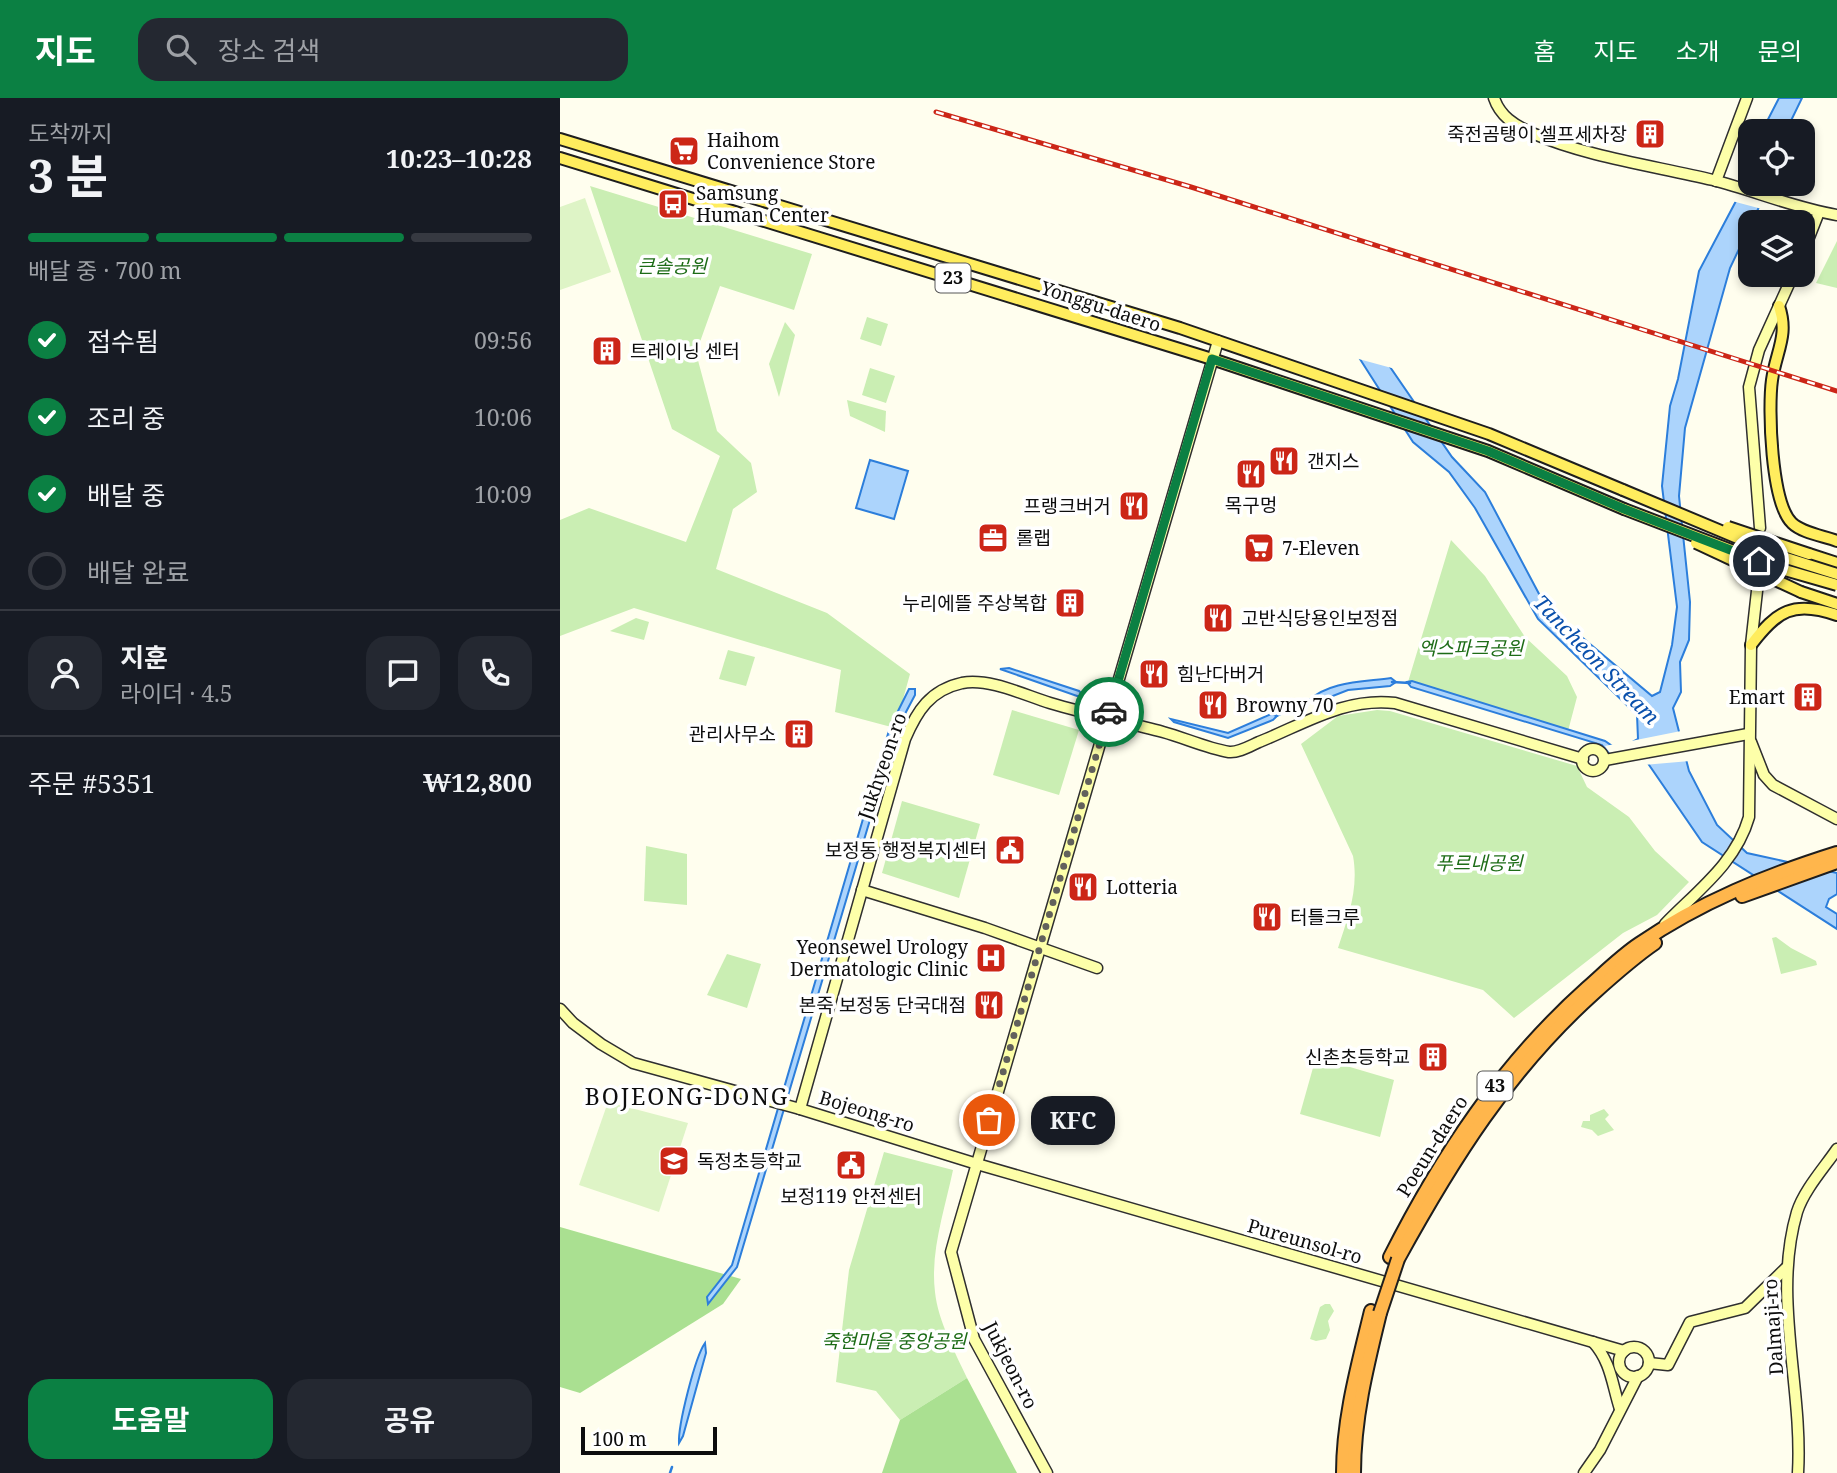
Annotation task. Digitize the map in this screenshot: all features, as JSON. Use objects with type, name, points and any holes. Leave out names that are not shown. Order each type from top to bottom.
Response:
[{"type":"highway","name":"Poeun-daero","points":[[1394,1258],[1490,1105],[1569,1016],[1645,950],[1708,908],[1753,882],[1837,853]]},
{"type":"highway","name":"Poeun-daero","points":[[1343,1473],[1343,1446],[1351,1394],[1394,1258],[1441,1164],[1483,1100],[1519,1055],[1592,983],[1637,945],[1657,932],[1708,908],[1837,862]]},
{"type":"highway","name":"Poeun-daero","points":[[1354,1473],[1354,1441],[1376,1312]]},
{"type":"main road","name":"Yonggu-daero","points":[[560,139],[1217,341],[1489,434],[1623,490]]},
{"type":"main road","name":"Yonggu-daero","points":[[560,158],[1212,359],[1488,451],[1624,509]]},
{"type":"main road","points":[[1779,306],[1785,324],[1771,381],[1771,416],[1775,479],[1780,502],[1793,524],[1837,541]]},
{"type":"main road","points":[[1623,490],[1783,557],[1837,574]]},
{"type":"main road","name":"23","points":[[1623,490],[1837,563]]},
{"type":"main road","points":[[1624,509],[1765,563],[1837,585]]},
{"type":"main road","name":"23","points":[[1624,509],[1767,578],[1837,604]]},
{"type":"main road","points":[[1751,645],[1774,617],[1784,611],[1815,608],[1837,615]]},
{"type":"street","points":[[1494,98],[1498,109],[1509,121],[1532,133],[1837,215]]},
{"type":"street","points":[[1716,181],[1747,98]]},
{"type":"street","points":[[1815,222],[1819,212]]},
{"type":"street","points":[[1760,528],[1749,387],[1754,362],[1788,287]]},
{"type":"street","name":"Jukjeon-ro","points":[[1047,1473],[974,1339],[951,1252],[1217,341]]},
{"type":"street","points":[[1657,932],[1722,868],[1743,837],[1751,804],[1748,734],[1751,645],[1758,582]]},
{"type":"street","name":"Jukhyeon-ro","points":[[795,1107],[905,739],[920,710],[938,692],[976,682],[1107,720],[1165,732],[1199,745],[1233,752],[1339,707],[1380,701],[1395,703],[1583,759]]},
{"type":"street","points":[[1609,759],[1600,750],[1592,748],[1586,751],[1584,767],[1594,771],[1609,759],[1748,734]]},
{"type":"street","points":[[1748,734],[1764,775],[1773,785],[1837,819]]},
{"type":"street","points":[[862,890],[1039,946],[1097,968]]},
{"type":"street","name":"Bojeong-ro","points":[[560,1009],[573,1023],[601,1044],[633,1063],[795,1107],[976,1164]]},
{"type":"street","name":"Dalmaji-ro","points":[[1798,1473],[1795,1371],[1786,1268],[1798,1210],[1837,1149]]},
{"type":"street","name":"Pureunsol-ro","points":[[976,1164],[1624,1351]]},
{"type":"street","points":[[1649,1363],[1668,1365],[1690,1322],[1745,1308],[1786,1268]]},
{"type":"street","points":[[1592,1341],[1603,1353],[1612,1375],[1620,1409]]},
{"type":"street","points":[[1584,1473],[1600,1450],[1638,1376],[1647,1369],[1649,1363],[1645,1352],[1640,1348],[1629,1348],[1624,1351],[1619,1366],[1627,1375],[1638,1376]]},
{"type":"green space","name":"큰솔공원","points":[[590,186],[812,254],[794,310],[720,286],[696,353],[717,431],[751,463],[757,492],[733,509],[716,569],[827,613],[910,674],[895,728],[835,712],[841,670],[634,608],[560,636],[560,520],[589,508],[686,542],[720,456],[672,429]]},
{"type":"green space","points":[[585,198],[611,272],[560,290],[560,207]]},
{"type":"green space","points":[[1837,241],[1837,288],[1816,283]]},
{"type":"green space","points":[[867,317],[888,324],[881,346],[860,339]]},
{"type":"green space","points":[[785,322],[795,335],[779,397],[769,364]]},
{"type":"green space","points":[[870,368],[895,376],[886,403],[862,395]]},
{"type":"green space","points":[[847,400],[886,411],[885,432],[850,416]]},
{"type":"green space","name":"엑스파크공원","points":[[1451,540],[1485,576],[1525,637],[1567,676],[1577,697],[1568,731],[1408,682]]},
{"type":"green space","points":[[636,618],[649,622],[644,640],[610,631]]},
{"type":"green space","points":[[728,650],[755,657],[746,686],[719,679]]},
{"type":"green space","points":[[1012,710],[1079,730],[1059,795],[993,775]]},
{"type":"green space","name":"푸르내공원","points":[[1377,710],[1390,711],[1577,766],[1587,787],[1629,817],[1655,851],[1689,882],[1657,915],[1623,933],[1514,1018],[1483,990],[1338,948],[1354,891],[1353,856],[1301,744],[1338,716]]},
{"type":"green space","points":[[902,801],[980,824],[959,898],[882,873]]},
{"type":"green space","points":[[646,846],[687,854],[687,905],[644,901]]},
{"type":"green space","points":[[1776,937],[1816,961],[1817,965],[1781,974],[1772,938]]},
{"type":"green space","points":[[727,954],[761,964],[747,1008],[707,995]]},
{"type":"green space","points":[[1316,1057],[1394,1080],[1380,1137],[1300,1114]]},
{"type":"green space","points":[[608,1102],[688,1123],[659,1212],[579,1185]]},
{"type":"green space","points":[[1604,1109],[1609,1115],[1605,1119],[1614,1130],[1598,1136],[1592,1130],[1581,1127],[1583,1121],[1590,1121],[1590,1115]]},
{"type":"green space","name":"죽현마을 중앙공원","points":[[884,1152],[953,1170],[936,1246],[935,1292],[943,1325],[967,1378],[900,1420],[876,1391],[836,1382],[849,1270]]},
{"type":"green space","points":[[560,1227],[741,1279],[723,1304],[580,1393],[560,1387]]},
{"type":"green space","points":[[1330,1304],[1334,1311],[1328,1321],[1330,1330],[1326,1339],[1310,1339],[1320,1307]]},
{"type":"green space","points":[[967,1378],[1017,1473],[882,1473],[900,1420]]},
{"type":"water","points":[[1779,98],[1802,98],[1792,119],[1768,119]]},
{"type":"water","name":"Tancheon Stream","points":[[1738,196],[1756,196],[1760,205],[1758,210],[1738,210],[1738,251],[1730,268],[1685,428],[1679,496],[1690,602],[1689,640],[1680,662],[1681,692],[1673,708],[1689,771],[1717,825],[1747,853],[1837,873],[1837,894],[1829,899],[1826,907],[1837,914],[1837,929],[1702,842],[1647,762],[1617,763],[1602,745],[1411,687],[1407,682],[1412,681],[1605,741],[1618,750],[1638,739],[1637,715],[1538,619],[1475,508],[1449,472],[1413,442],[1335,320],[1344,300],[1452,457],[1485,492],[1546,607],[1652,696],[1660,692],[1672,645],[1677,607],[1662,486],[1670,406],[1678,379],[1699,271]]},
{"type":"water","points":[[870,460],[908,471],[894,519],[856,508]]},
{"type":"water","points":[[1009,668],[1079,691],[1084,696],[1077,696],[1000,669]]},
{"type":"water","points":[[1391,678],[1396,682],[1390,686],[1348,690],[1315,703],[1308,701],[1316,694],[1336,686]]},
{"type":"water","points":[[909,689],[915,689],[915,695],[897,729],[737,1267],[708,1304],[707,1297],[732,1265],[890,727]]},
{"type":"water","points":[[1271,714],[1277,716],[1228,738],[1171,719],[1228,733]]},
{"type":"water","points":[[705,1343],[706,1353],[679,1443],[688,1392]]},
{"type":"pier","points":[[1274,98],[1309,98],[1347,298],[1399,370],[1355,358],[1332,322]]},
{"type":"pier","points":[[1738,185],[1738,196],[1767,196],[1762,209],[1732,201]]},
{"type":"pier","points":[[1681,731],[1690,761],[1620,767],[1605,746],[1618,746]]},
{"type":"waterway","points":[[1392,682],[1410,683]]},
{"type":"waterway","points":[[1276,716],[1311,700]]},
{"type":"waterway","points":[[670,1473],[672,1467]]},
{"type":"railway","points":[[936,112],[1191,187],[1837,391]]},
{"type":"way so far","points":[[989,1120],[1109,712]]},
{"type":"place","name":"죽전곰탱이 셀프세차장","points":[[1650,134]]},
{"type":"place","name":"Haihom Convenience Store","points":[[684,151]]},
{"type":"place","name":"Samsung Human Center","points":[[673,204]]},
{"type":"place","name":"트레이닝 센터","points":[[607,351]]},
{"type":"place","name":"갠지스","points":[[1284,461]]},
{"type":"place","name":"목구멍","points":[[1251,474]]},
{"type":"place","name":"프랭크버거","points":[[1134,506]]},
{"type":"place","name":"롤랩","points":[[993,538]]},
{"type":"place","name":"7-Eleven","points":[[1259,548]]},
{"type":"place","name":"누리에뜰 주상복합","points":[[1070,603]]},
{"type":"place","name":"고반식당용인보정점","points":[[1218,618]]},
{"type":"place","name":"힘난다버거","points":[[1154,674]]},
{"type":"place","name":"Emart","points":[[1808,697]]},
{"type":"place","name":"Browny 70","points":[[1213,705]]},
{"type":"place","name":"관리사무소","points":[[799,734]]},
{"type":"place","name":"보정동 행정복지센터","points":[[1010,850]]},
{"type":"place","name":"Lotteria","points":[[1083,887]]},
{"type":"place","name":"터틀크루","points":[[1267,917]]},
{"type":"place","name":"Yeonsewel Urology Dermatologic Clinic","points":[[991,958]]},
{"type":"place","name":"본죽 보정동 단국대점","points":[[989,1005]]},
{"type":"place","name":"신촌초등학교","points":[[1433,1057]]},
{"type":"place","name":"KFC","points":[[989,1120]]},
{"type":"place","name":"독정초등학교","points":[[674,1161]]},
{"type":"place","name":"보정119 안전센터","points":[[851,1165]]},
{"type":"district","name":"BOJEONG-DONG","points":[[687,1097]]},
{"type":"route","points":[[1109,712],[1212,359],[1488,451],[1624,509],[1759,561]]}]
